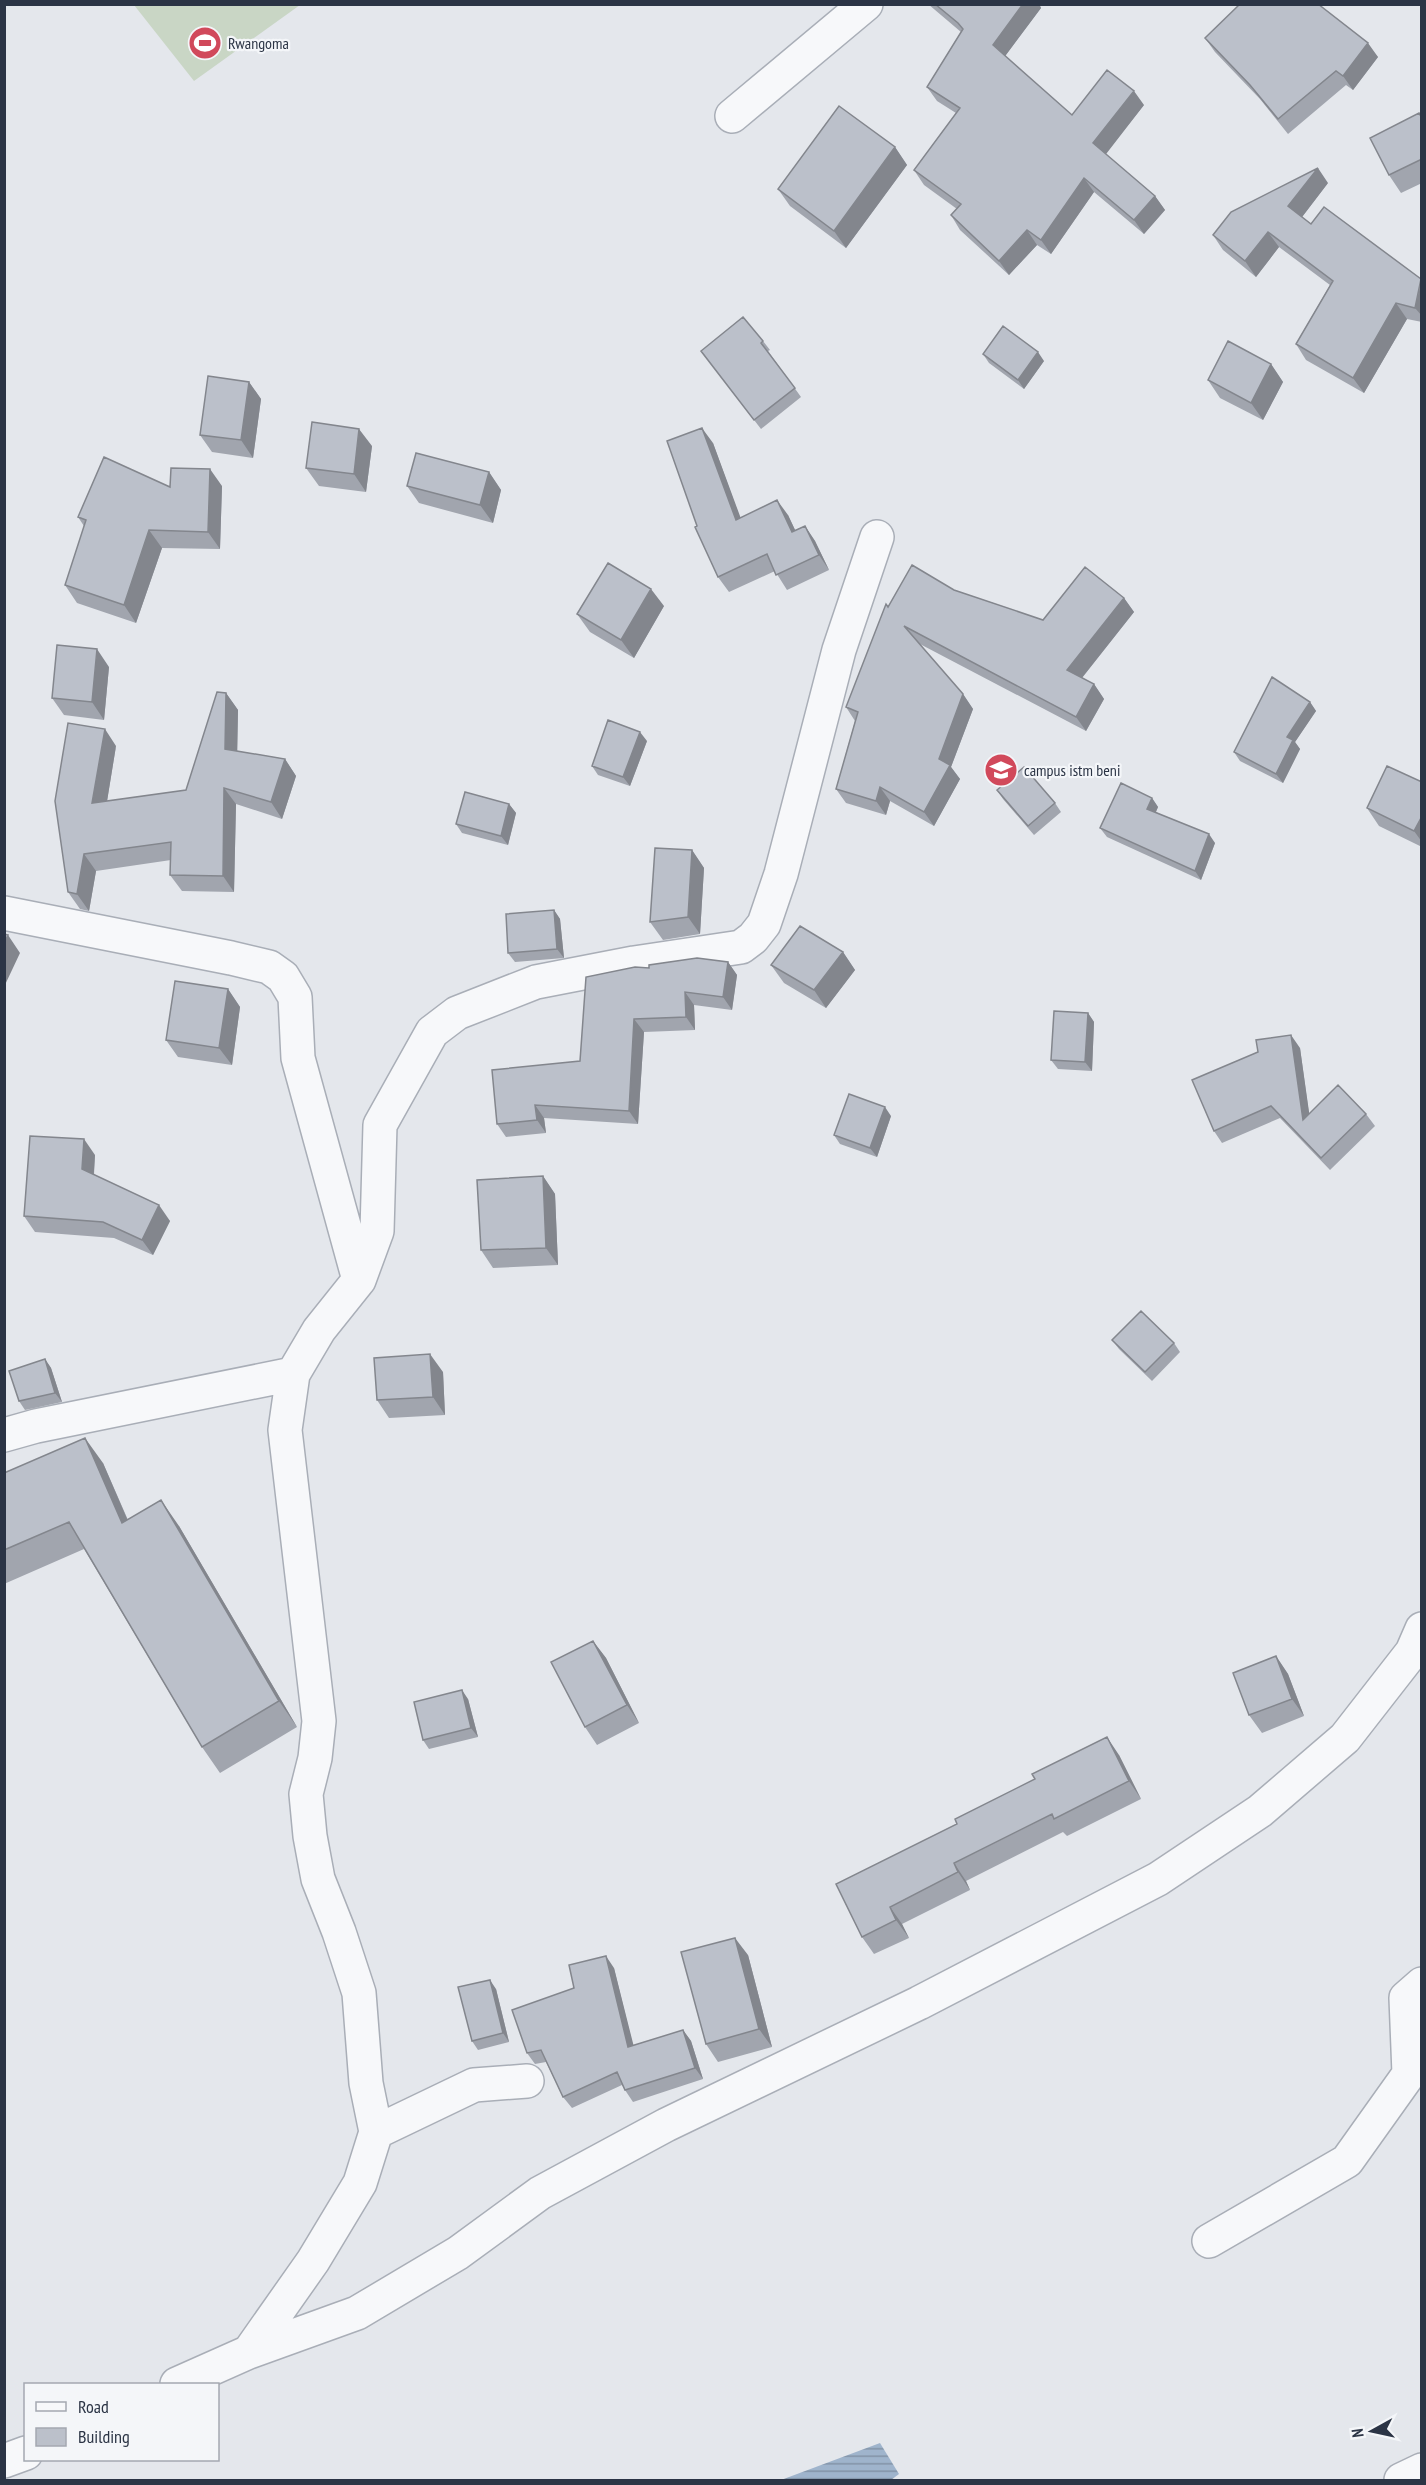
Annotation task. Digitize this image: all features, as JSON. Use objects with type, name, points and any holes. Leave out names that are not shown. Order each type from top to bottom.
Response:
[{"type":"street","points":[[732,116],[866,4]]},
{"type":"street","points":[[249,2352],[313,2261],[360,2183],[376,2132],[366,2083],[359,1993],[339,1932],[318,1879],[310,1836],[306,1794],[315,1758],[319,1721],[285,1430],[292,1374],[319,1330],[358,1281],[377,1231],[380,1125],[432,1032],[457,1013],[536,982],[634,963],[741,947],[764,924],[781,874],[839,650],[877,537]]},
{"type":"street","points":[[4,913],[231,958],[269,967],[283,977],[295,997],[298,1058],[358,1281]]},
{"type":"street","points":[[4,1434],[292,1374]]},
{"type":"street","points":[[181,2383],[249,2352],[357,2313],[459,2253],[540,2193],[666,2125],[919,2003],[1158,1879],[1260,1811],[1345,1738],[1412,1652],[1422,1629]]},
{"type":"street","points":[[1209,2241],[1347,2161],[1415,2077],[1406,1998],[1422,1984]]},
{"type":"street","points":[[376,2132],[474,2085],[528,2081]]},
{"type":"street","points":[[4,2461],[24,2454]]},
{"type":"street","points":[[1401,2481],[1422,2470]]},
{"type":"green space","name":"Rwangoma","points":[[134,5],[300,5],[194,81]]},
{"type":"water","points":[[880,2443],[899,2474],[891,2480],[781,2480]]},
{"type":"building","points":[[935,4],[1023,4],[993,45],[1072,115],[1107,70],[1134,91],[1093,143],[1155,196],[1134,220],[1084,178],[1041,240],[1027,230],[999,261],[951,215],[961,204],[914,170],[960,108],[927,87],[963,29]]},
{"type":"building","points":[[1240,4],[1318,4],[1368,43],[1343,76],[1336,71],[1278,119],[1250,85],[1205,38]]},
{"type":"building","points":[[839,106],[895,147],[834,231],[778,189]]},
{"type":"building","points":[[1419,113],[1422,118],[1422,159],[1389,175],[1370,138]]},
{"type":"building","points":[[1318,168],[1288,206],[1311,224],[1324,207],[1421,279],[1415,308],[1396,303],[1353,378],[1296,344],[1333,281],[1268,232],[1245,261],[1213,235],[1231,212]]},
{"type":"building","points":[[743,317],[763,341],[761,343],[795,388],[754,420],[701,351]]},
{"type":"building","points":[[1003,326],[1038,352],[1018,380],[983,354]]},
{"type":"building","points":[[1228,341],[1271,364],[1251,403],[1208,380]]},
{"type":"building","points":[[208,376],[249,382],[241,440],[200,435]]},
{"type":"building","points":[[312,422],[359,429],[354,474],[306,468]]},
{"type":"building","points":[[702,428],[736,520],[777,500],[792,532],[805,526],[819,555],[776,575],[767,554],[718,577],[695,527],[697,526],[667,441]]},
{"type":"building","points":[[416,453],[489,472],[480,505],[407,486]]},
{"type":"building","points":[[104,457],[170,487],[171,468],[210,469],[208,532],[149,530],[124,605],[65,585],[86,520],[78,517]]},
{"type":"building","points":[[608,563],[651,589],[621,640],[577,614]]},
{"type":"building","points":[[912,565],[954,590],[1043,620],[1085,567],[1124,598],[1067,670],[1094,684],[1076,717],[904,626],[963,694],[939,759],[950,765],[924,812],[880,787],[876,801],[836,789],[858,712],[846,707],[886,604],[888,607]]},
{"type":"building","points":[[57,645],[97,649],[92,702],[52,698]]},
{"type":"building","points":[[1272,677],[1310,702],[1287,737],[1293,740],[1276,774],[1234,752]]},
{"type":"building","points":[[217,692],[226,693],[225,749],[285,759],[271,802],[224,788],[223,876],[170,875],[171,842],[84,854],[77,894],[68,892],[55,801],[68,723],[105,729],[92,803],[186,790]]},
{"type":"building","points":[[608,720],[640,732],[623,777],[592,766]]},
{"type":"building","points":[[1387,766],[1422,782],[1422,816],[1414,831],[1367,808]]},
{"type":"building","points":[[1024,767],[1055,803],[1028,826],[997,790]]},
{"type":"building","points":[[1121,783],[1152,798],[1147,809],[1209,834],[1195,871],[1100,828]]},
{"type":"building","points":[[465,792],[509,804],[501,836],[456,824]]},
{"type":"building","points":[[655,848],[692,850],[688,917],[650,922]]},
{"type":"building","points":[[554,910],[557,949],[508,953],[506,914]]},
{"type":"building","points":[[800,926],[843,952],[814,990],[771,965]]},
{"type":"building","points":[[697,958],[728,962],[723,997],[685,992],[686,1017],[634,1019],[629,1111],[535,1105],[537,1120],[497,1124],[492,1070],[580,1061],[586,977]]},
{"type":"building","points":[[175,981],[228,989],[219,1048],[166,1040]]},
{"type":"building","points":[[1054,1011],[1088,1013],[1085,1062],[1051,1060]]},
{"type":"building","points":[[1291,1035],[1303,1120],[1338,1085],[1366,1114],[1321,1158],[1271,1106],[1214,1131],[1192,1080],[1258,1052],[1256,1040]]},
{"type":"building","points":[[849,1094],[885,1107],[870,1148],[834,1135]]},
{"type":"building","points":[[30,1136],[84,1139],[82,1169],[159,1205],[142,1240],[103,1222],[24,1216]]},
{"type":"building","points":[[543,1176],[546,1248],[481,1250],[477,1180]]},
{"type":"building","points":[[1141,1311],[1174,1343],[1145,1372],[1112,1340]]},
{"type":"building","points":[[430,1354],[433,1397],[377,1400],[374,1358]]},
{"type":"building","points":[[45,1359],[55,1393],[19,1401],[9,1371]]},
{"type":"building","points":[[85,1438],[122,1523],[161,1500],[279,1701],[202,1747],[69,1522],[4,1550],[4,1473]]},
{"type":"building","points":[[593,1641],[627,1705],[585,1727],[551,1662]]},
{"type":"building","points":[[1276,1656],[1292,1699],[1249,1715],[1233,1673]]},
{"type":"building","points":[[462,1690],[471,1728],[423,1740],[414,1702]]},
{"type":"building","points":[[1107,1737],[1129,1781],[1054,1819],[1052,1814],[954,1863],[958,1872],[890,1907],[896,1920],[862,1937],[836,1884],[957,1824],[955,1819],[1035,1779],[1032,1774]]},
{"type":"building","points":[[735,1938],[759,2029],[706,2044],[681,1952]]},
{"type":"building","points":[[606,1956],[628,2047],[683,2030],[695,2068],[625,2090],[617,2072],[563,2097],[541,2050],[527,2053],[512,2010],[574,1988],[569,1965]]},
{"type":"building","points":[[490,1980],[503,2033],[472,2041],[458,1987]]},
{"type":"place","name":"Rwangoma","points":[[205,43]]},
{"type":"place","name":"campus istm beni","points":[[1001,770]]}]
